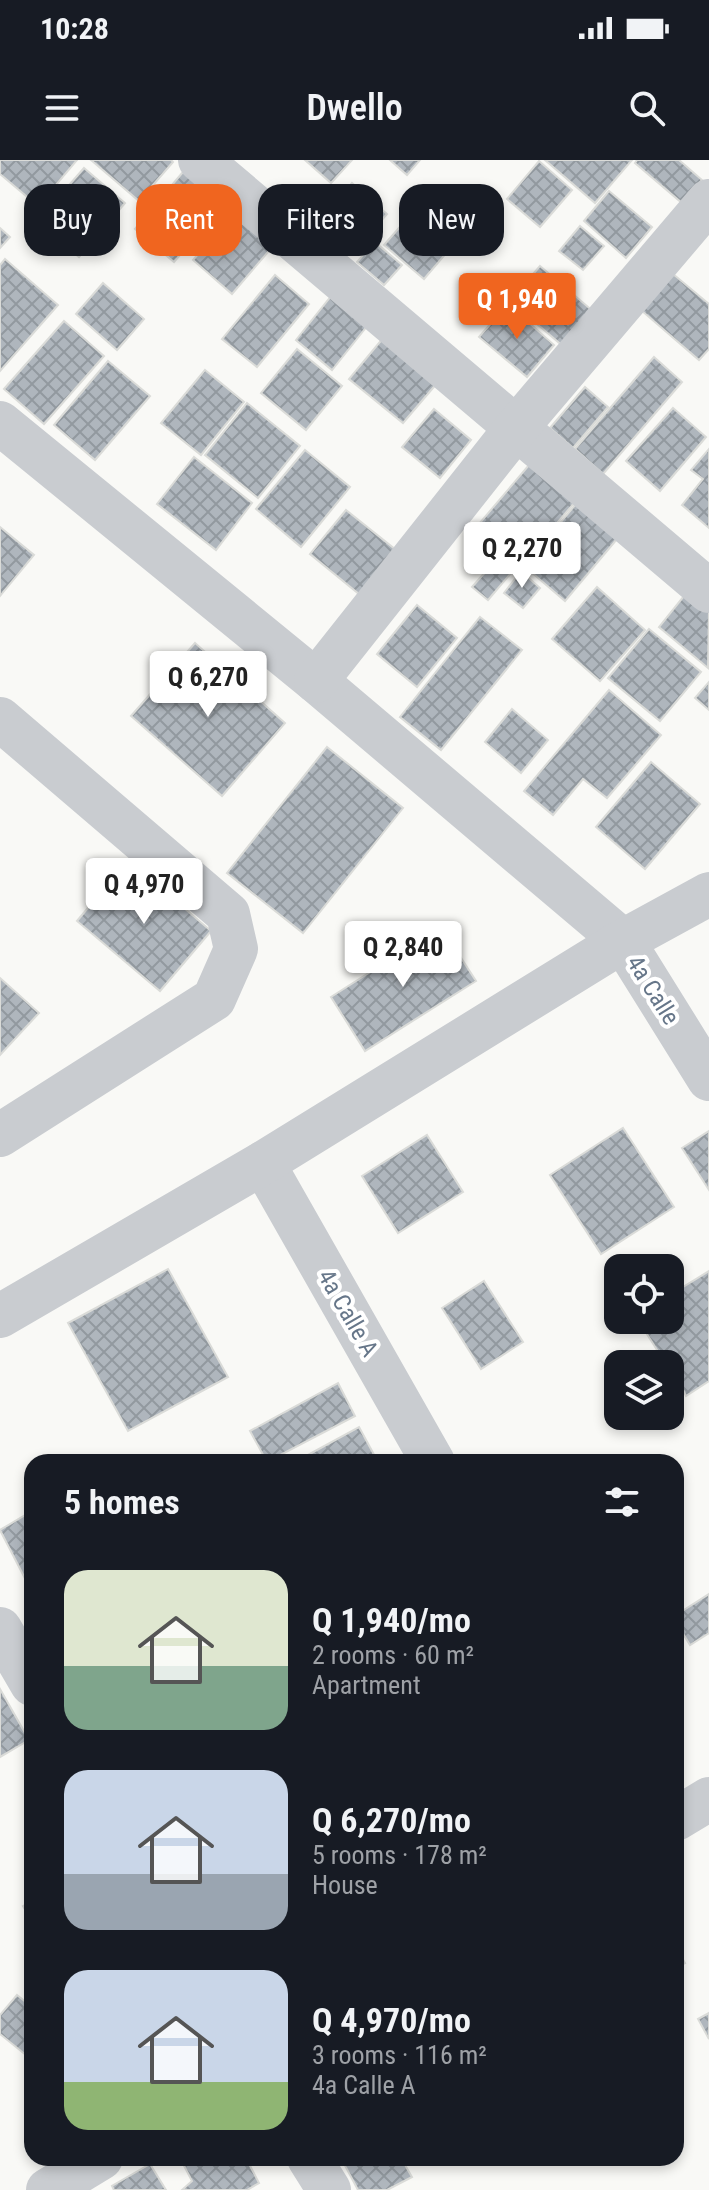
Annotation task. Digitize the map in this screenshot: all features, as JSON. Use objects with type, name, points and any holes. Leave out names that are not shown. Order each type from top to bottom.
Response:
[{"type":"street","points":[[200,160],[709,591]]},
{"type":"street","points":[[316,681],[517,427],[709,201]]},
{"type":"street","name":"4a Calle","points":[[0,423],[316,681],[623,941],[709,1079]]},
{"type":"street","points":[[0,719],[228,914],[236,949],[214,999],[0,1135]]},
{"type":"street","points":[[0,1316],[263,1163],[623,941],[709,894]]},
{"type":"street","name":"4a Calle A","points":[[263,1163],[428,1454]]},
{"type":"street","points":[[0,1629],[24,1670]]},
{"type":"street","points":[[684,1814],[709,1799]]},
{"type":"street","points":[[48,2190],[88,2166]]},
{"type":"street","points":[[314,2166],[329,2190]]},
{"type":"building","points":[[0,160],[77,160],[57,184],[24,184],[24,194],[0,174]]},
{"type":"building","points":[[91,160],[173,162],[154,184],[136,184],[136,198]]},
{"type":"building","points":[[305,160],[352,160],[331,183]]},
{"type":"building","points":[[390,160],[420,160],[407,175]]},
{"type":"building","points":[[545,160],[632,160],[595,203]]},
{"type":"building","points":[[637,160],[679,160],[702,180],[682,203],[635,163]]},
{"type":"building","points":[[539,161],[572,190],[540,227],[507,199]]},
{"type":"building","points":[[188,166],[209,184],[173,184]]},
{"type":"building","points":[[84,168],[103,184],[70,184]]},
{"type":"building","points":[[609,191],[652,227],[626,258],[584,221]]},
{"type":"building","points":[[242,218],[258,231],[258,256],[265,256],[232,294],[193,260],[196,256],[242,256]]},
{"type":"building","points":[[580,226],[604,246],[583,270],[559,251]]},
{"type":"building","points":[[0,228],[10,237],[0,248]]},
{"type":"building","points":[[399,228],[399,256],[444,256],[424,279],[384,245]]},
{"type":"building","points":[[383,249],[402,265],[384,285],[357,262],[362,256],[383,256]]},
{"type":"building","points":[[5,259],[58,305],[0,371],[0,265]]},
{"type":"building","points":[[540,266],[594,312],[564,347],[510,301]]},
{"type":"building","points":[[673,274],[709,304],[709,349],[699,360],[642,311]]},
{"type":"building","points":[[275,275],[309,304],[257,367],[222,339]]},
{"type":"building","points":[[103,283],[144,319],[117,350],[76,314]]},
{"type":"building","points":[[332,295],[368,325],[332,370],[296,340]]},
{"type":"building","points":[[508,304],[554,345],[527,377],[479,337]]},
{"type":"building","points":[[64,321],[104,356],[44,424],[4,389]]},
{"type":"building","points":[[384,337],[438,382],[403,423],[349,379]]},
{"type":"building","points":[[297,349],[342,386],[306,430],[261,393]]},
{"type":"building","points":[[654,357],[682,382],[603,474],[575,449]]},
{"type":"building","points":[[108,361],[150,396],[95,460],[54,425]]},
{"type":"building","points":[[205,370],[244,402],[201,455],[161,423]]},
{"type":"building","points":[[585,387],[608,407],[573,448],[550,428]]},
{"type":"building","points":[[247,403],[300,446],[258,498],[205,455]]},
{"type":"building","points":[[673,408],[706,437],[660,491],[626,461]]},
{"type":"building","points":[[434,409],[471,440],[440,478],[402,447]]},
{"type":"building","points":[[709,449],[709,528],[682,505],[703,479],[691,470]]},
{"type":"building","points":[[305,450],[350,487],[301,547],[256,509]]},
{"type":"building","points":[[194,457],[252,503],[216,550],[157,504]]},
{"type":"building","points":[[535,458],[580,496],[519,568],[473,531]]},
{"type":"building","points":[[581,498],[622,533],[565,601],[524,566]]},
{"type":"building","points":[[346,510],[396,550],[359,594],[310,554]]},
{"type":"building","points":[[0,527],[34,555],[0,596]]},
{"type":"building","points":[[497,559],[512,572],[488,600],[472,587]]},
{"type":"building","points":[[521,571],[540,588],[523,608],[504,593]]},
{"type":"building","points":[[597,587],[645,630],[600,681],[552,639]]},
{"type":"building","points":[[688,591],[709,608],[708,668],[659,627]]},
{"type":"building","points":[[417,605],[457,638],[417,687],[377,654]]},
{"type":"building","points":[[480,617],[522,650],[441,750],[400,717]]},
{"type":"building","points":[[649,629],[701,672],[660,721],[608,678]]},
{"type":"building","points":[[195,643],[285,723],[222,796],[131,716]]},
{"type":"building","points":[[709,682],[709,710],[695,698]]},
{"type":"building","points":[[609,690],[661,735],[607,798],[583,779],[553,815],[524,791]]},
{"type":"building","points":[[512,709],[548,740],[521,773],[485,742]]},
{"type":"building","points":[[327,747],[403,808],[303,933],[227,873]]},
{"type":"building","points":[[651,762],[700,804],[645,869],[596,827]]},
{"type":"building","points":[[128,860],[211,931],[160,991],[77,921]]},
{"type":"building","points":[[441,927],[476,981],[365,1051],[331,997]]},
{"type":"building","points":[[0,978],[39,1013],[0,1055]]},
{"type":"building","points":[[623,1128],[674,1207],[601,1254],[550,1175]]},
{"type":"building","points":[[709,1131],[709,1190],[682,1148]]},
{"type":"building","points":[[427,1135],[463,1192],[398,1233],[362,1176]]},
{"type":"building","points":[[168,1269],[228,1377],[128,1431],[68,1323]]},
{"type":"building","points":[[709,1271],[709,1381],[686,1396],[684,1350],[657,1350],[647,1334],[684,1334],[684,1286]]},
{"type":"building","points":[[484,1281],[523,1342],[481,1369],[442,1308]]},
{"type":"building","points":[[338,1383],[355,1416],[282,1454],[263,1454],[250,1431]]},
{"type":"building","points":[[359,1427],[374,1454],[310,1454]]},
{"type":"building","points":[[24,1516],[24,1576],[0,1530]]},
{"type":"building","points":[[709,1594],[709,1633],[690,1645],[684,1635],[684,1610]]},
{"type":"building","points":[[0,1689],[24,1731],[24,1743],[0,1757]]},
{"type":"building","points":[[17,1995],[24,2001],[24,2054],[0,2034],[0,2015]]},
{"type":"building","points":[[709,2013],[709,2039],[698,2019]]},
{"type":"building","points":[[151,2166],[166,2190],[114,2190],[112,2186]]},
{"type":"building","points":[[184,2166],[250,2166],[259,2183],[247,2190],[182,2190],[192,2181]]},
{"type":"building","points":[[345,2166],[406,2166],[412,2177],[387,2190],[358,2190]]}]
